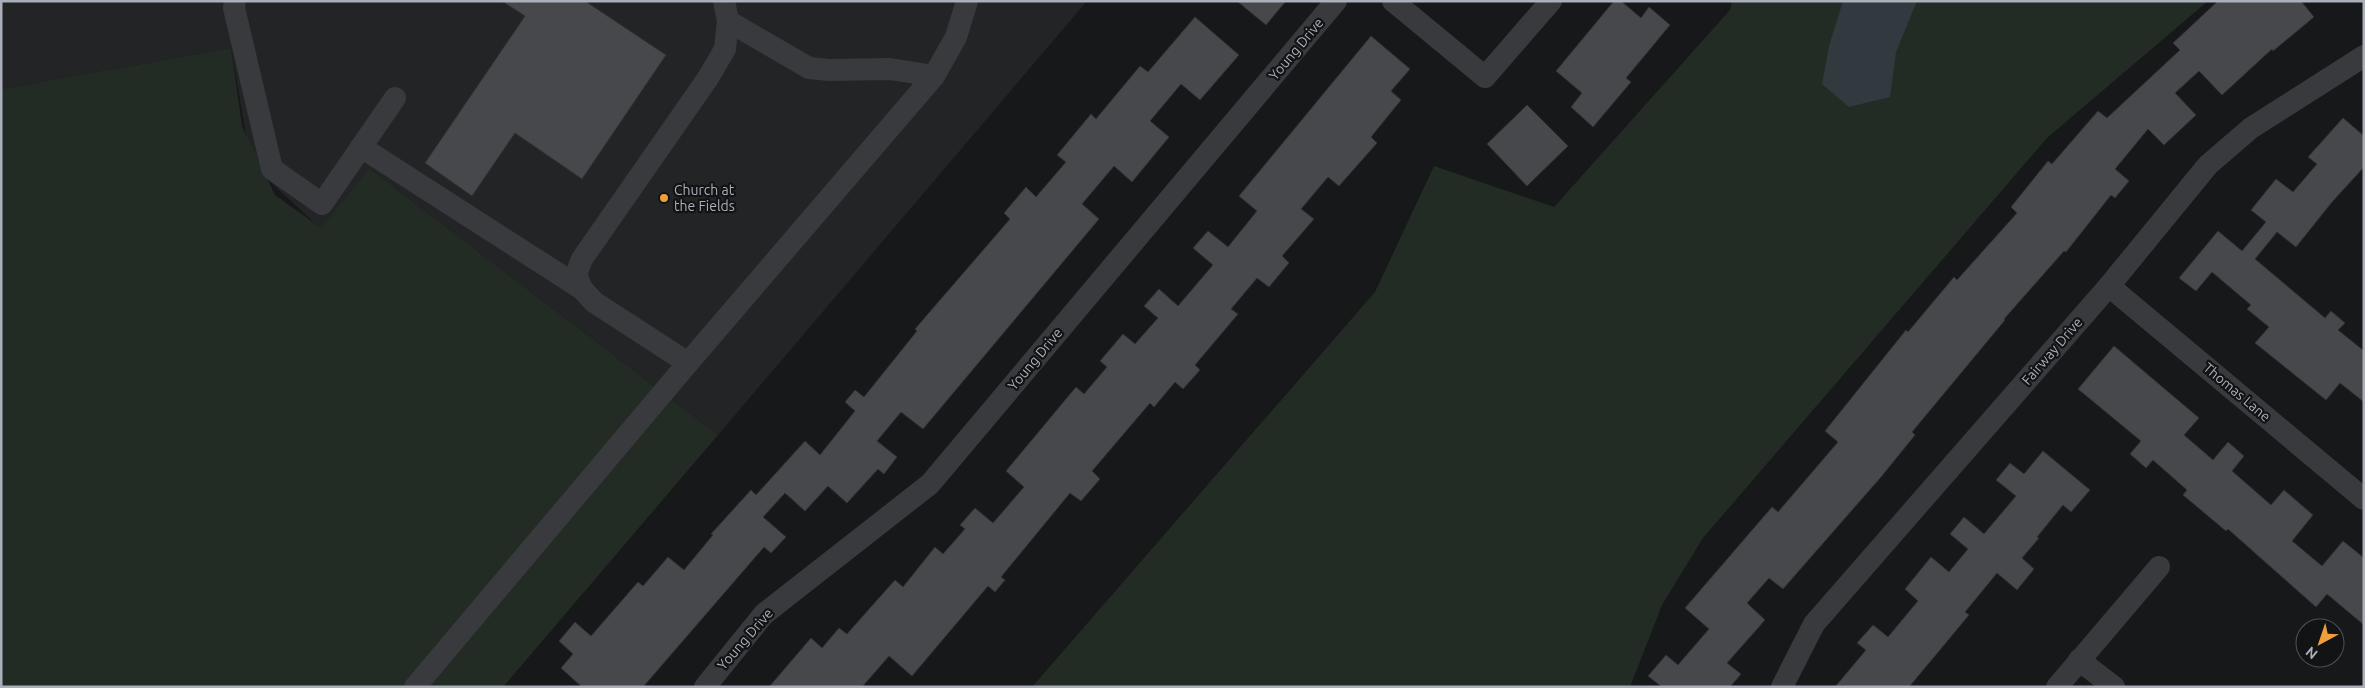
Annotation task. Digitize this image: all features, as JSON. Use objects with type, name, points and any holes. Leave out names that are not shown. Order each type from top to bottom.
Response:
[{"type":"street","points":[[236,1],[234,8],[272,169],[322,204],[395,98]]},
{"type":"street","points":[[706,1],[726,12],[808,68],[890,70],[934,76]]},
{"type":"street","points":[[416,687],[688,363],[934,76],[956,37],[967,1]]},
{"type":"street","name":"Young Drive","points":[[705,687],[764,614],[930,484],[1336,1]]},
{"type":"street","points":[[1393,1],[1485,77],[1551,1]]},
{"type":"street","points":[[582,289],[576,274],[582,259],[725,49],[726,12]]},
{"type":"street","name":"Fairway Drive","points":[[1782,687],[1814,624],[2110,286],[2208,165],[2251,128],[2364,56]]},
{"type":"street","points":[[361,147],[582,289],[594,302],[688,363]]},
{"type":"street","name":"Thomas Lane","points":[[2110,286],[2364,499]]},
{"type":"street","points":[[2057,687],[2159,568]]},
{"type":"street","points":[[2079,660],[2114,687]]},
{"type":"shaded area","name":"Church at the Fields","points":[[1,1],[1087,1],[718,435],[369,168],[321,229],[251,164],[231,48],[1,89]]},
{"type":"shaded area","points":[[1732,1],[2208,1],[2047,138],[1703,538],[1662,605],[1630,687],[1032,687],[1375,292],[1434,166],[1554,207],[1730,10]]},
{"type":"shaded area","points":[[1843,1],[1917,1],[1896,52],[1890,97],[1849,107],[1822,84],[1829,46]]},
{"type":"shaded area","points":[[231,48],[242,126],[275,195],[321,228],[369,168],[718,435],[503,687],[1,687],[1,89]]},
{"type":"building","points":[[502,1],[585,1],[666,55],[582,179],[515,133],[472,196],[425,163],[525,16]]},
{"type":"building","points":[[1237,1],[1286,1],[1266,25]]},
{"type":"building","points":[[1614,1],[1621,1],[1641,18],[1649,7],[1670,25],[1626,78],[1631,82],[1593,127],[1571,107],[1582,93],[1556,71]]},
{"type":"building","points":[[2218,1],[2301,1],[2314,17],[2273,51],[2272,49],[2222,95],[2199,71],[2175,93],[2196,115],[2164,145],[2148,129],[2115,169],[2129,181],[2115,198],[2111,195],[2066,252],[2064,251],[2004,319],[1912,432],[1915,435],[1881,477],[1783,589],[1769,578],[1747,603],[1765,620],[1727,663],[1741,674],[1730,687],[1662,687],[1648,676],[1666,655],[1678,665],[1709,629],[1685,608],[1772,507],[1778,512],[1838,442],[1825,431],[1906,330],[1908,332],[1954,277],[1957,280],[2017,213],[2011,207],[2048,161],[2052,164],[2098,111],[2107,118],[2180,50],[2173,43]]},
{"type":"building","points":[[1195,17],[1239,55],[1200,100],[1181,84],[1150,121],[1169,137],[1132,182],[1114,166],[1082,204],[1099,219],[923,429],[901,412],[877,441],[897,457],[884,474],[878,469],[847,503],[828,486],[805,511],[785,493],[763,517],[786,537],[771,553],[764,547],[643,687],[582,687],[561,668],[573,654],[559,641],[575,622],[591,636],[638,582],[643,586],[668,557],[684,570],[713,535],[711,534],[751,490],[756,495],[805,441],[820,455],[855,411],[845,402],[855,390],[864,397],[917,331],[915,329],[1010,219],[1004,213],[1026,187],[1036,197],[1066,162],[1057,155],[1091,114],[1096,119],[1140,66],[1148,72]]},
{"type":"building","points":[[1371,36],[1410,69],[1391,91],[1401,100],[1371,137],[1377,143],[1339,186],[1328,177],[1301,209],[1314,219],[1282,256],[1289,263],[1269,287],[1257,278],[1231,309],[1238,314],[1195,365],[1200,370],[1183,389],[1175,382],[1154,407],[1150,403],[1092,471],[1100,479],[1081,501],[1070,493],[1001,577],[1005,580],[995,592],[988,586],[912,676],[889,656],[862,687],[769,687],[811,638],[822,648],[839,628],[847,634],[895,580],[903,587],[935,547],[943,554],[965,529],[960,525],[975,508],[993,523],[1024,487],[1006,471],[1076,387],[1084,394],[1107,367],[1100,361],[1123,334],[1135,344],[1158,318],[1144,306],[1159,289],[1178,306],[1213,265],[1193,248],[1208,231],[1228,247],[1257,211],[1239,196]]},
{"type":"building","points":[[1527,105],[1568,146],[1527,186],[1487,144]]},
{"type":"building","points":[[2343,118],[2364,136],[2364,167],[2332,202],[2296,247],[2277,232],[2255,259],[2325,318],[2331,311],[2345,323],[2338,330],[2364,351],[2364,402],[2340,383],[2326,400],[2255,343],[2269,327],[2247,309],[2251,305],[2212,272],[2196,291],[2179,278],[2218,231],[2242,251],[2266,222],[2251,210],[2276,179],[2293,192],[2317,164],[2308,157]]},
{"type":"building","points":[[2114,346],[2199,418],[2184,435],[2213,460],[2228,442],[2244,456],[2232,471],[2271,505],[2284,490],[2313,515],[2292,541],[2322,566],[2343,541],[2364,558],[2364,625],[2327,594],[2316,607],[2228,529],[2226,531],[2183,495],[2187,490],[2153,460],[2146,468],[2130,454],[2141,441],[2078,389]]},
{"type":"building","points":[[2043,451],[2090,490],[2071,512],[2063,505],[2037,537],[2039,538],[2022,558],[2034,569],[2017,590],[1997,573],[1965,612],[1969,615],[1909,687],[1835,687],[1866,650],[1857,643],[1873,625],[1888,637],[1918,601],[1905,589],[1931,557],[1949,572],[1968,549],[1950,534],[1964,517],[1984,534],[2016,496],[1996,480],[2010,463],[2024,474]]},
{"type":"place","name":"Church at the Fields","points":[[664,198]]}]
